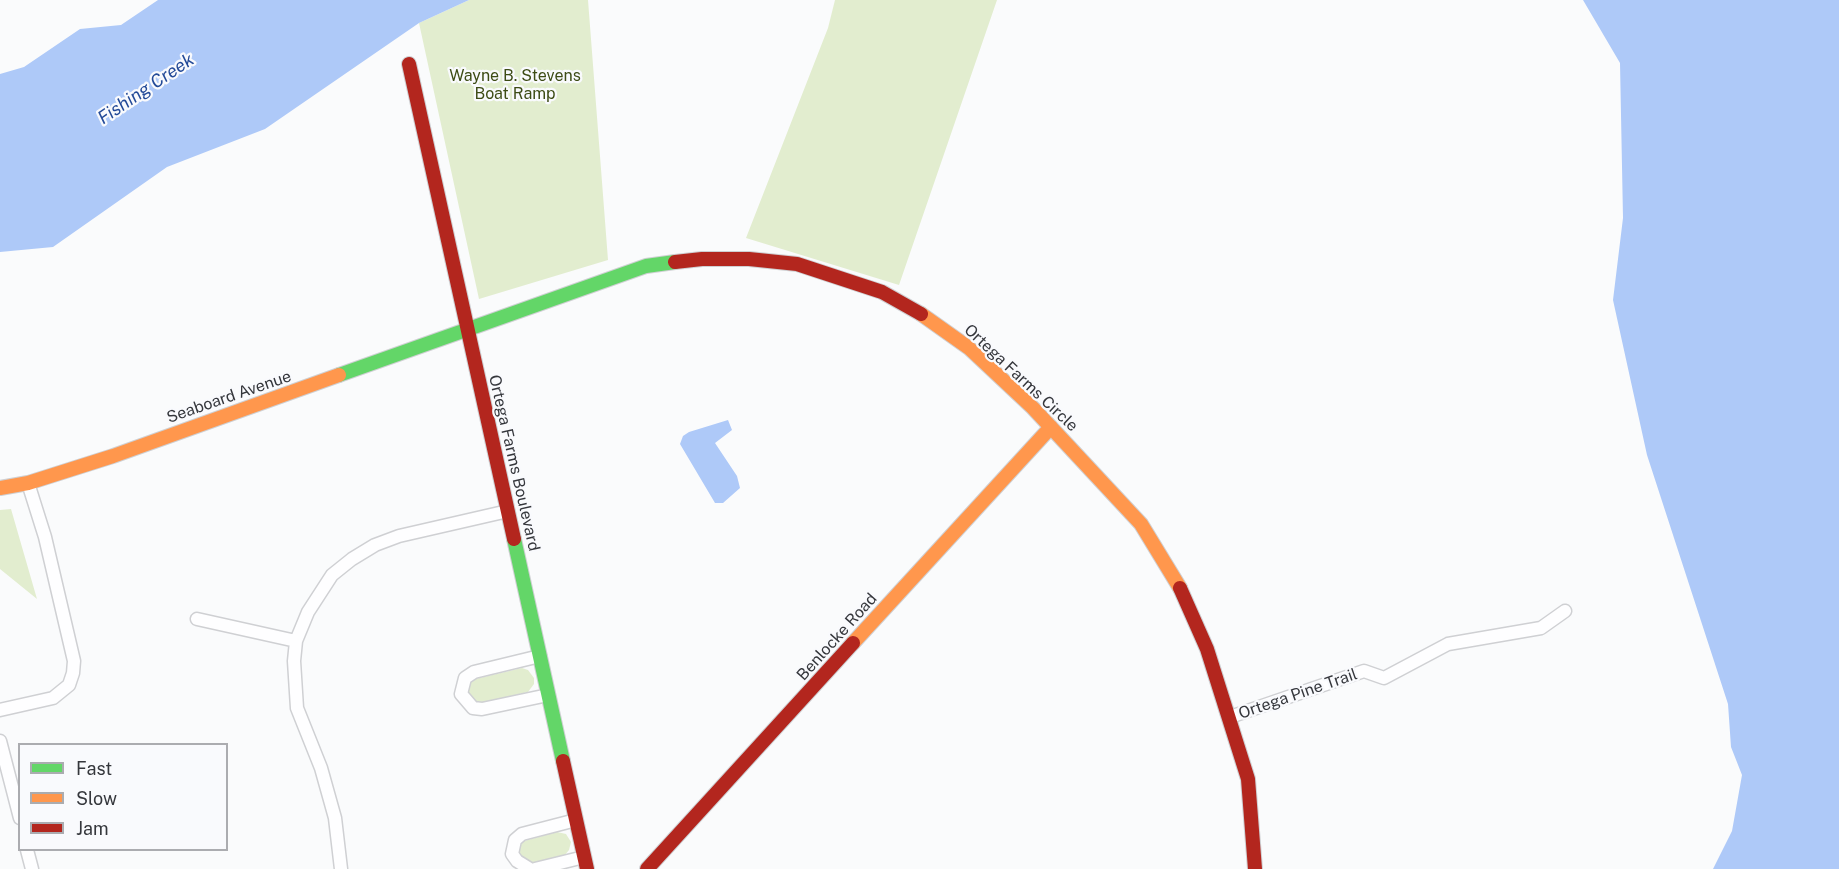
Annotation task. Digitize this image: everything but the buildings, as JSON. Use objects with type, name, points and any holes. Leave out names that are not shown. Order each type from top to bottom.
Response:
[{"type":"street","name":"Ortega Farms Boulevard","points":[[409,64],[585,863]]},
{"type":"street","name":"Ortega Farms Circle","points":[[468,331],[646,266],[702,259],[748,259],[789,263],[864,284],[936,323],[969,348],[1051,426],[1141,524],[1179,585],[1207,649],[1248,779],[1254,869]]},
{"type":"street","name":"Seaboard Avenue","points":[[0,488],[28,483],[468,331]]},
{"type":"street","name":"Benlocke Road","points":[[646,869],[1051,426]]},
{"type":"street","points":[[0,710],[53,698],[69,685],[73,673],[74,660],[45,537],[28,483]]},
{"type":"street","points":[[340,869],[335,818],[321,768],[297,708],[294,661],[296,641],[318,593],[332,576],[352,559],[399,536],[508,511]]},
{"type":"street","name":"Ortega Pine Trail","points":[[1230,717],[1364,671],[1384,678],[1448,644],[1541,628],[1565,611]]},
{"type":"street","points":[[197,619],[296,641]]},
{"type":"street","points":[[540,656],[474,672],[465,678],[461,694],[473,708],[482,709],[548,695]]},
{"type":"street","points":[[0,741],[18,810]]},
{"type":"street","points":[[530,869],[517,861],[512,854],[515,840],[522,834],[576,820]]},
{"type":"street","points":[[28,851],[32,869]]},
{"type":"street","points":[[535,869],[585,863]]},
{"type":"green space","name":"Wayne B. Stevens Boat Ramp","points":[[469,0],[588,0],[608,260],[479,299],[419,23]]},
{"type":"green space","points":[[835,0],[997,0],[899,285],[746,238],[828,28]]},
{"type":"green space","points":[[11,509],[37,599],[0,569],[0,510]]},
{"type":"green space","points":[[522,668],[528,670],[534,678],[534,684],[528,692],[480,703],[474,701],[467,692],[469,682],[475,679]]},
{"type":"green space","points":[[557,832],[566,834],[571,842],[564,856],[531,863],[520,856],[519,847],[524,841]]},
{"type":"water","name":"Fishing Creek","points":[[158,0],[469,0],[419,23],[265,129],[167,167],[53,247],[0,252],[0,74],[24,67],[80,29],[121,25]]},
{"type":"water","points":[[1583,0],[1839,0],[1839,869],[1713,869],[1732,831],[1742,775],[1731,747],[1728,704],[1647,455],[1613,300],[1623,218],[1620,63]]},
{"type":"water","points":[[728,420],[732,430],[715,443],[737,476],[740,488],[723,503],[715,503],[680,444],[683,436],[689,432]]},
{"type":"traffic: fast","points":[[339,375],[646,266],[675,262]]},
{"type":"traffic: fast","points":[[514,539],[563,761]]},
{"type":"traffic: slow","points":[[921,314],[969,348],[1033,408],[1141,524],[1180,588]]},
{"type":"traffic: slow","points":[[0,488],[28,483],[113,456],[339,375]]},
{"type":"traffic: slow","points":[[853,643],[1051,427]]},
{"type":"traffic: jam","points":[[409,64],[514,539]]},
{"type":"traffic: jam","points":[[675,262],[702,259],[749,259],[797,264],[882,292],[921,314]]},
{"type":"traffic: jam","points":[[1180,588],[1207,649],[1248,779],[1255,869]]},
{"type":"traffic: jam","points":[[647,869],[853,643]]},
{"type":"traffic: jam","points":[[563,761],[587,869]]}]
